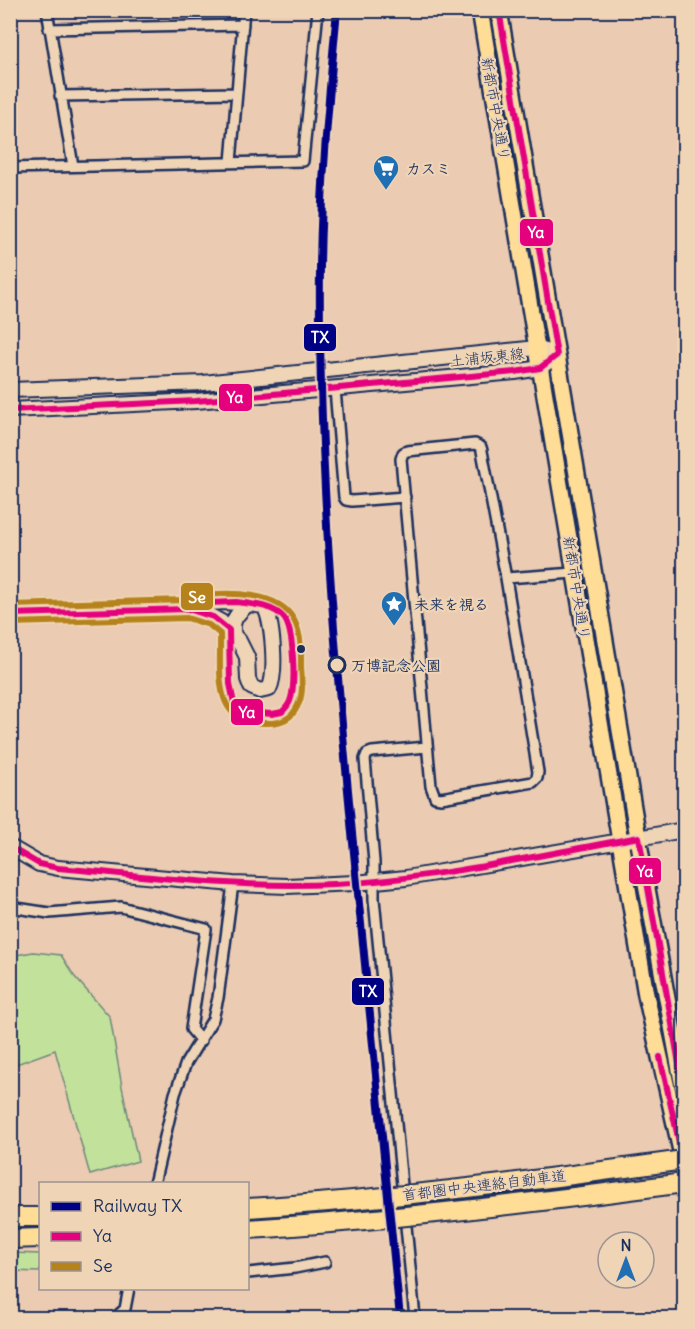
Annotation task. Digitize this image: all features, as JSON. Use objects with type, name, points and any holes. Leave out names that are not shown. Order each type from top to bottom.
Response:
[{"type":"highway","name":"首都圏中央連絡自動車道","points":[[249,1208],[323,1203],[486,1186],[684,1162]]},
{"type":"highway","name":"首都圏中央連絡自動車道","points":[[249,1229],[489,1208],[684,1183]]},
{"type":"highway","points":[[10,1217],[39,1217]]},
{"type":"highway","points":[[10,1239],[39,1238]]},
{"type":"main road","name":"新都市中央通り","points":[[480,10],[646,995],[684,1162]]},
{"type":"main road","name":"新都市中央通り","points":[[499,10],[684,1092]]},
{"type":"street","points":[[47,10],[73,166]]},
{"type":"street","points":[[231,162],[244,10]]},
{"type":"street","points":[[10,168],[303,161],[318,10]]},
{"type":"street","points":[[49,28],[243,25]]},
{"type":"street","points":[[60,96],[237,93]]},
{"type":"street","name":"土浦坂東線","points":[[10,390],[203,383],[537,348],[557,355]]},
{"type":"street","name":"土浦坂東線","points":[[10,410],[196,401],[336,389],[540,368],[557,355]]},
{"type":"street","points":[[336,389],[346,501],[405,497]]},
{"type":"street","points":[[478,445],[483,451],[538,772],[533,782],[441,798],[435,797],[431,786],[427,747],[405,497],[401,459],[403,453],[478,445]]},
{"type":"street","points":[[506,578],[574,573]]},
{"type":"street","points":[[10,614],[188,609],[213,617],[234,636],[246,652],[249,684],[255,690],[269,689],[273,677],[269,617],[264,606],[200,604],[188,609]]},
{"type":"street","points":[[234,636],[234,618],[248,604]]},
{"type":"street","points":[[415,1318],[375,911],[365,759],[367,754],[372,752],[427,747]]},
{"type":"street","points":[[10,847],[39,864],[58,868],[232,884],[287,886],[374,881],[684,830]]},
{"type":"street","points":[[154,1182],[175,1094],[186,1063],[213,1019],[218,998],[232,884]]},
{"type":"street","points":[[10,907],[48,913],[121,907],[206,929],[190,1029],[201,1041]]},
{"type":"street","points":[[249,1273],[325,1262]]},
{"type":"street","points":[[115,1318],[125,1309],[129,1290]]},
{"type":"green space","points":[[33,952],[61,955],[74,976],[110,1017],[138,1161],[90,1175],[55,1050],[11,1066],[11,956]]},
{"type":"green space","points":[[11,1253],[39,1254],[39,1272],[11,1271]]},
{"type":"rail line","name":"TX","points":[[337,10],[326,138],[320,267],[324,480],[345,762],[400,1318]]},
{"type":"transit line","name":"Ya","points":[[10,410],[196,401],[515,372],[540,368],[557,355],[499,10]]},
{"type":"transit line","name":"Se","points":[[10,605],[186,600],[225,594],[256,596],[269,600],[290,614],[297,626],[301,647],[301,698],[292,715],[281,721],[267,723],[249,721],[236,716],[228,706],[223,694],[220,634],[209,625],[187,618],[10,623]]},
{"type":"transit line","name":"Ya","points":[[236,602],[274,610],[284,618],[287,624],[292,645],[293,683],[290,701],[282,712],[272,714],[247,712],[238,708],[234,703],[230,684],[229,630],[213,617],[188,609],[209,603],[236,602]]},
{"type":"transit line","name":"Ya","points":[[10,614],[188,609]]},
{"type":"transit line","name":"Ya","points":[[10,847],[39,864],[58,868],[196,881],[300,885],[373,881],[449,872],[639,837],[684,1092]]},
{"type":"transit line","name":"Ya","points":[[660,1057],[684,1164]]},
{"type":"place","name":"カスミ","points":[[386,191]]},
{"type":"place","name":"未来を視る","points":[[394,627]]},
{"type":"place","name":"万博記念公園","points":[[337,665]]}]
